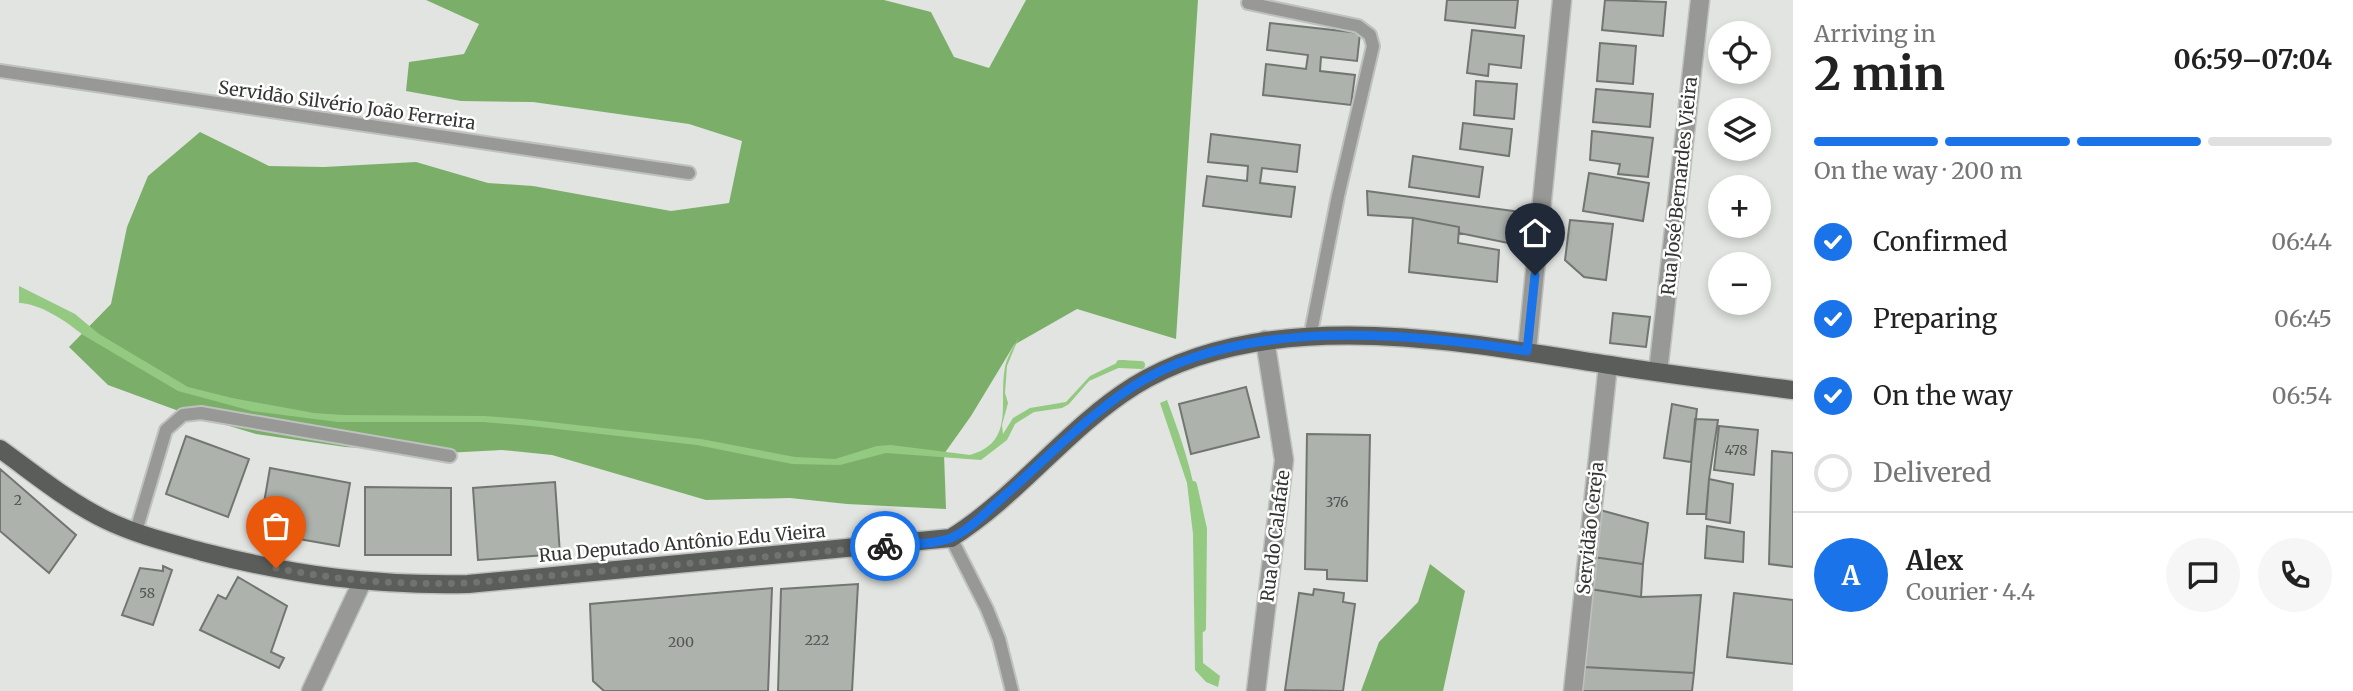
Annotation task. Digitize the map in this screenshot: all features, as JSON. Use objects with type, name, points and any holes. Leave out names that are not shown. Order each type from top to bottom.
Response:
[{"type":"main road","points":[[951,538],[977,519],[1105,407],[1135,386],[1181,363],[1224,348],[1265,340],[1357,336],[1460,342],[1793,390]]},
{"type":"main road","name":"Rua Deputado Antônio Edu Vieira","points":[[0,449],[66,499],[108,521],[168,543],[230,559],[362,582],[419,585],[481,583],[951,538]]},
{"type":"street","points":[[1527,351],[1563,0]]},
{"type":"street","name":"Rua José Bernardes Vieira","points":[[1658,372],[1700,0]]},
{"type":"street","name":"Rua do Calafate","points":[[1256,691],[1284,460],[1265,340]]},
{"type":"street","name":"Servidão Cereja","points":[[1573,691],[1608,365]]},
{"type":"street","points":[[311,691],[362,582]]},
{"type":"lane","points":[[1248,3],[1358,26],[1370,36],[1373,46],[1338,196],[1310,337]]},
{"type":"lane","name":"Servidão Silvério João Ferreira","points":[[0,71],[689,173]]},
{"type":"lane","points":[[136,531],[166,430],[183,415],[201,413],[450,456]]},
{"type":"lane","points":[[951,538],[999,639],[1012,691]]},
{"type":"shaded area","points":[[426,0],[884,0],[931,12],[954,57],[989,68],[1026,0],[1198,0],[1176,339],[1077,309],[1014,345],[971,416],[944,454],[946,509],[790,498],[706,500],[552,455],[502,450],[445,453],[345,447],[256,434],[176,410],[108,385],[69,347],[111,304],[127,227],[148,176],[200,132],[269,166],[324,167],[416,162],[488,183],[533,186],[671,211],[729,203],[742,141],[689,124],[533,102],[461,101],[406,91],[409,62],[464,54],[479,24]]},
{"type":"shaded area","points":[[19,286],[75,314],[99,334],[188,387],[232,398],[314,413],[523,419],[701,439],[795,457],[835,459],[877,446],[891,445],[970,455],[984,449],[994,441],[999,431],[1005,367],[1019,337],[1007,366],[1005,393],[1008,403],[1002,425],[1003,434],[1013,418],[1030,408],[1066,402],[1090,376],[1123,360],[1132,362],[1089,381],[1069,404],[1062,408],[1034,412],[1015,424],[1007,440],[981,460],[886,453],[840,465],[792,464],[697,445],[531,426],[483,422],[338,422],[252,411],[178,391],[83,335],[53,314],[36,306],[19,303]]},
{"type":"shaded area","points":[[1167,400],[1195,492],[1202,556],[1203,663],[1220,676],[1218,687],[1206,682],[1195,670],[1193,534],[1187,483],[1160,403]]},
{"type":"shaded area","points":[[1430,564],[1465,591],[1443,691],[1361,691],[1379,642],[1418,602]]},
{"type":"building","points":[[1447,0],[1518,0],[1515,28],[1445,20]]},
{"type":"building","points":[[1605,0],[1666,2],[1663,36],[1602,30]]},
{"type":"building","points":[[1270,23],[1360,33],[1357,61],[1321,57],[1320,71],[1355,75],[1351,105],[1263,95],[1266,64],[1306,69],[1308,55],[1267,50]]},
{"type":"building","points":[[1472,30],[1524,36],[1521,68],[1489,64],[1488,76],[1467,73]]},
{"type":"building","points":[[1600,43],[1636,46],[1633,84],[1597,81]]},
{"type":"building","points":[[1476,81],[1517,84],[1514,119],[1474,115]]},
{"type":"building","points":[[1596,89],[1653,94],[1650,127],[1593,122]]},
{"type":"building","points":[[1463,123],[1512,129],[1509,156],[1460,149]]},
{"type":"building","points":[[1592,131],[1653,138],[1648,177],[1618,174],[1620,164],[1590,160]]},
{"type":"building","points":[[1211,134],[1300,145],[1297,172],[1262,168],[1260,183],[1295,187],[1291,217],[1203,206],[1207,176],[1247,181],[1248,166],[1208,162]]},
{"type":"building","points":[[1413,156],[1483,167],[1479,197],[1409,187]]},
{"type":"building","points":[[1589,173],[1649,183],[1643,221],[1583,211]]},
{"type":"building","points":[[1367,191],[1527,213],[1523,246],[1459,233],[1459,227],[1413,218],[1368,215]]},
{"type":"building","points":[[1413,218],[1459,227],[1458,243],[1499,250],[1497,282],[1409,272]]},
{"type":"building","points":[[1570,220],[1613,224],[1606,280],[1584,277],[1565,260]]},
{"type":"building","points":[[1613,313],[1650,317],[1646,347],[1610,343]]},
{"type":"building","points":[[1246,387],[1259,437],[1191,454],[1179,404]]},
{"type":"building","points":[[1672,404],[1697,409],[1691,462],[1664,458]]},
{"type":"building","points":[[1695,419],[1718,420],[1706,514],[1687,514]]},
{"type":"building","points":[[1719,426],[1758,430],[1754,475],[1714,470]]},
{"type":"building","points":[[1307,434],[1370,435],[1367,581],[1327,579],[1327,570],[1305,569]]},
{"type":"building","points":[[186,436],[249,459],[228,517],[166,494]]},
{"type":"building","points":[[1772,451],[1793,453],[1793,567],[1769,564]]},
{"type":"building","points":[[270,468],[350,483],[339,546],[259,532]]},
{"type":"building","points":[[0,469],[76,535],[49,573],[0,531]]},
{"type":"building","points":[[1709,479],[1733,484],[1730,523],[1706,519]]},
{"type":"building","points":[[555,482],[560,554],[478,560],[473,488]]},
{"type":"building","points":[[365,487],[451,488],[451,555],[365,555]]},
{"type":"building","points":[[1600,510],[1648,523],[1643,564],[1593,557]]},
{"type":"building","points":[[1707,526],[1744,532],[1743,562],[1705,558]]},
{"type":"building","points":[[1593,557],[1643,564],[1641,597],[1590,589]]},
{"type":"building","points":[[163,566],[172,570],[153,625],[122,615],[140,568],[163,571]]},
{"type":"building","points":[[238,577],[287,606],[271,652],[284,658],[279,668],[200,630],[218,595],[226,599]]},
{"type":"building","points":[[858,584],[852,691],[778,691],[781,589]]},
{"type":"building","points":[[772,588],[768,691],[604,691],[593,681],[590,604]]},
{"type":"building","points":[[1314,589],[1344,593],[1343,602],[1355,604],[1343,691],[1285,690],[1299,593],[1313,595]]},
{"type":"building","points":[[1590,589],[1641,597],[1701,595],[1694,673],[1584,667]]},
{"type":"building","points":[[1734,593],[1793,600],[1793,664],[1727,657]]},
{"type":"building","points":[[1584,667],[1694,673],[1692,691],[1582,691]]},
{"type":"waterway","points":[[1120,364],[1141,365]]},
{"type":"waterway","points":[[1193,485],[1203,529],[1202,628]]},
{"type":"way so far","points":[[276,568],[362,582],[419,585],[531,579],[885,546]]},
{"type":"route","points":[[885,546],[951,538],[963,531],[1105,407],[1135,386],[1181,363],[1224,348],[1265,340],[1357,336],[1460,342],[1527,351],[1535,275]]}]
